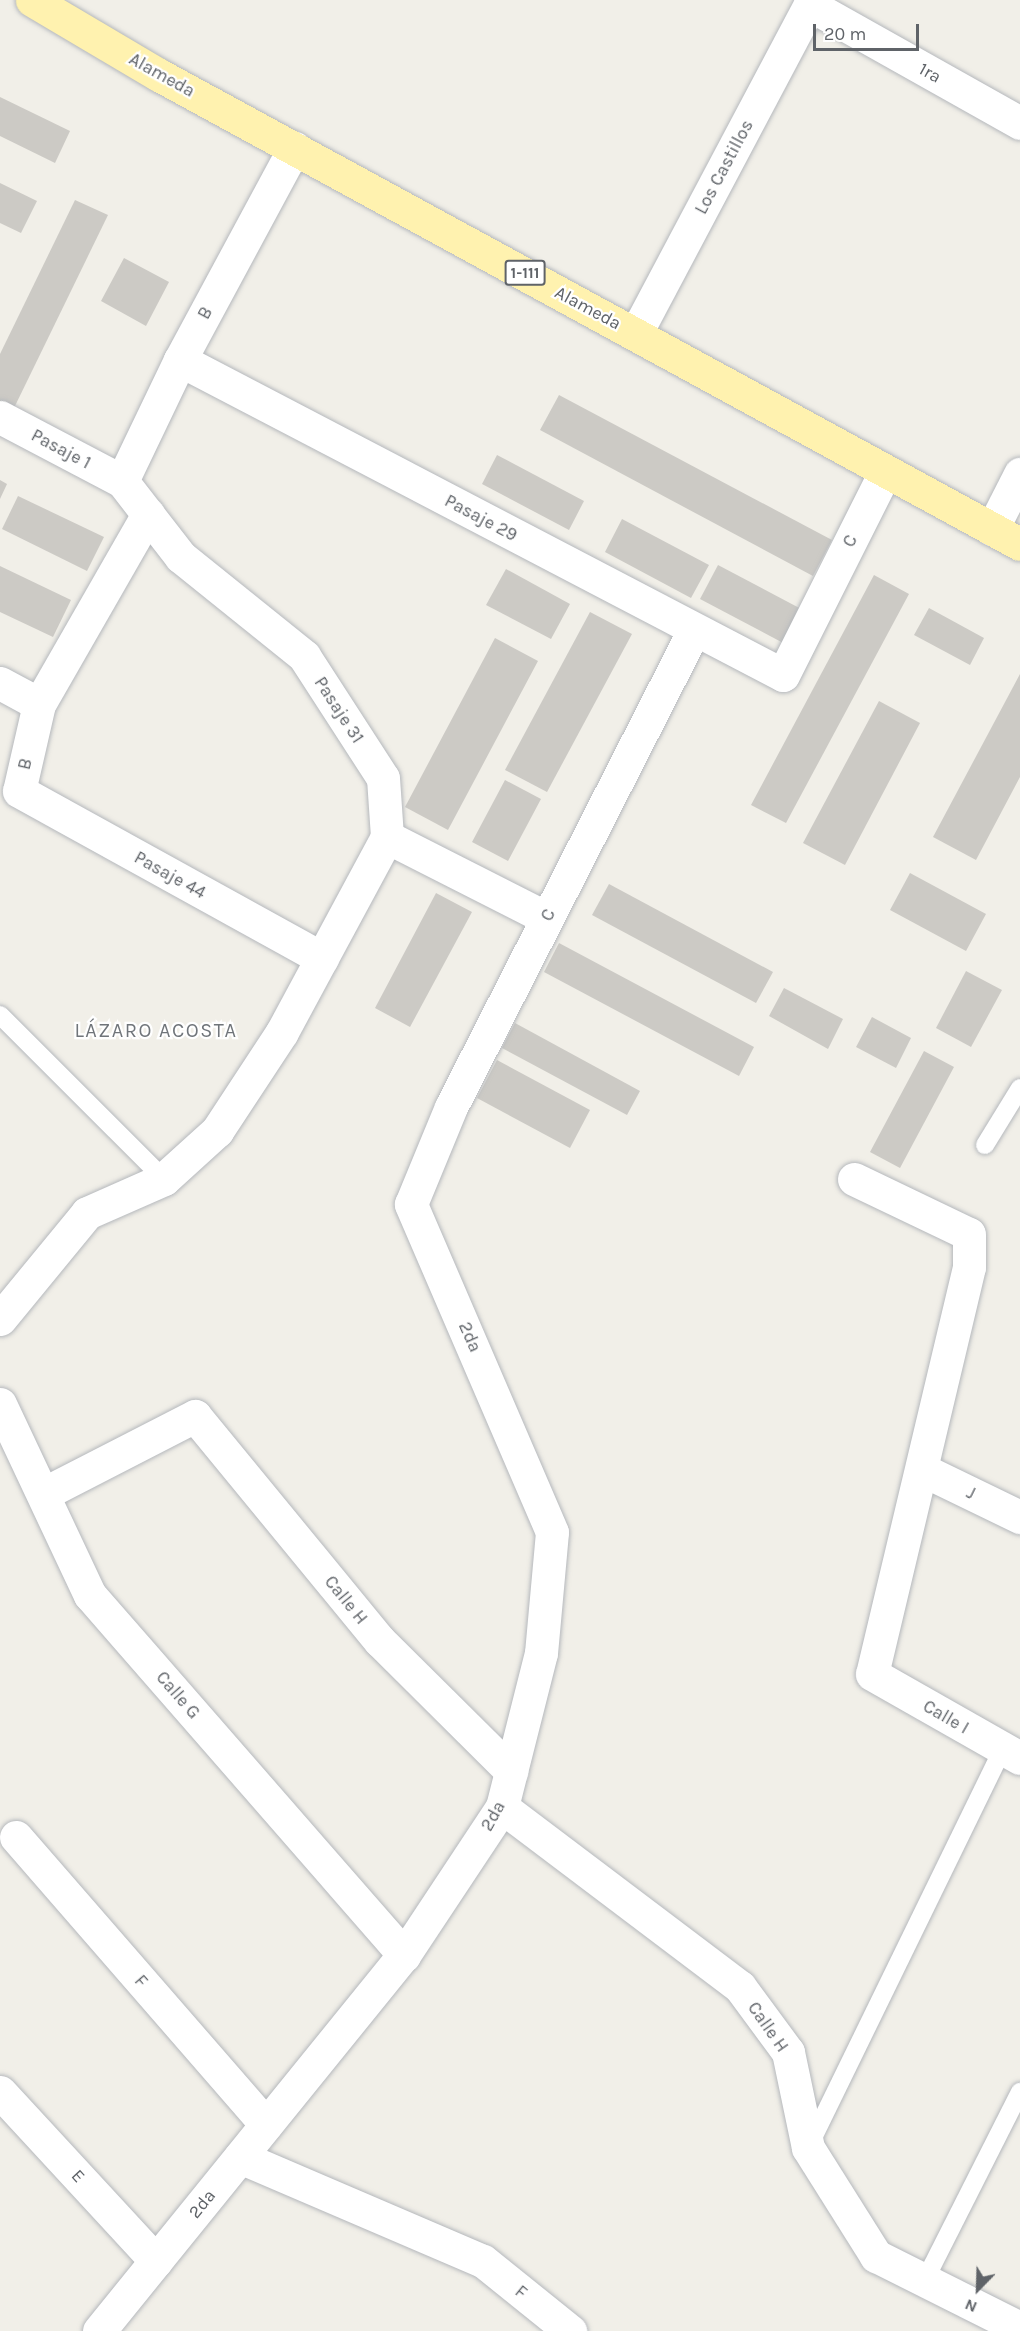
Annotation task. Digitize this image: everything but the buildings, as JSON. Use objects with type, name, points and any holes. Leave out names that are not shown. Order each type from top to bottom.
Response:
[{"type":"main road","name":"Alameda","points":[[32,0],[294,148],[1006,536]]},
{"type":"street","name":"1ra","points":[[811,3],[1020,123]]},
{"type":"street","name":"Los Castillos","points":[[636,333],[811,3]]},
{"type":"street","name":"B","points":[[122,481],[180,360],[294,148]]},
{"type":"street","name":"Pasaje 29","points":[[180,360],[783,675]]},
{"type":"street","name":"Pasaje 1","points":[[0,417],[122,481]]},
{"type":"street","name":"C","points":[[783,675],[885,472]]},
{"type":"street","points":[[1006,536],[1020,474]]},
{"type":"street","name":"Pasaje 31","points":[[122,481],[181,557],[304,657],[383,778],[387,837]]},
{"type":"street","name":"B","points":[[19,791],[39,704],[147,514]]},
{"type":"street","name":"C","points":[[411,1204],[451,1107],[694,630]]},
{"type":"street","points":[[0,683],[39,704]]},
{"type":"street","name":"Pasaje 44","points":[[19,791],[322,958]]},
{"type":"street","points":[[0,1319],[87,1213],[164,1179],[217,1131],[282,1032],[387,837],[547,918]]},
{"type":"street","points":[[854,1179],[969,1234],[969,1267],[923,1470]]},
{"type":"street","name":"2da","points":[[99,2331],[404,1955],[502,1807],[542,1653],[552,1532],[411,1204]]},
{"type":"street","name":"Calle G","points":[[2,1411],[90,1595],[404,1955]]},
{"type":"street","name":"Calle H","points":[[43,1494],[195,1416],[380,1641],[511,1771]]},
{"type":"street","name":"J","points":[[923,1470],[1020,1517]]},
{"type":"street","name":"Calle I","points":[[923,1470],[872,1674],[1011,1754]]},
{"type":"street","name":"Calle H","points":[[502,1807],[740,1987],[788,2052],[808,2148],[876,2256],[1020,2328]]},
{"type":"street","name":"F","points":[[16,1838],[266,2125]]},
{"type":"street","name":"E","points":[[0,2091],[156,2261]]},
{"type":"street","name":"F","points":[[240,2157],[483,2261],[570,2331]]},
{"type":"lane","points":[[0,1015],[164,1179]]},
{"type":"lane","points":[[985,1145],[1020,1088]]},
{"type":"lane","points":[[808,2148],[1011,1754]]},
{"type":"lane","points":[[925,2280],[1020,2092]]},
{"type":"district","name":"LÁZARO ACOSTA","points":[[156,1030]]}]
